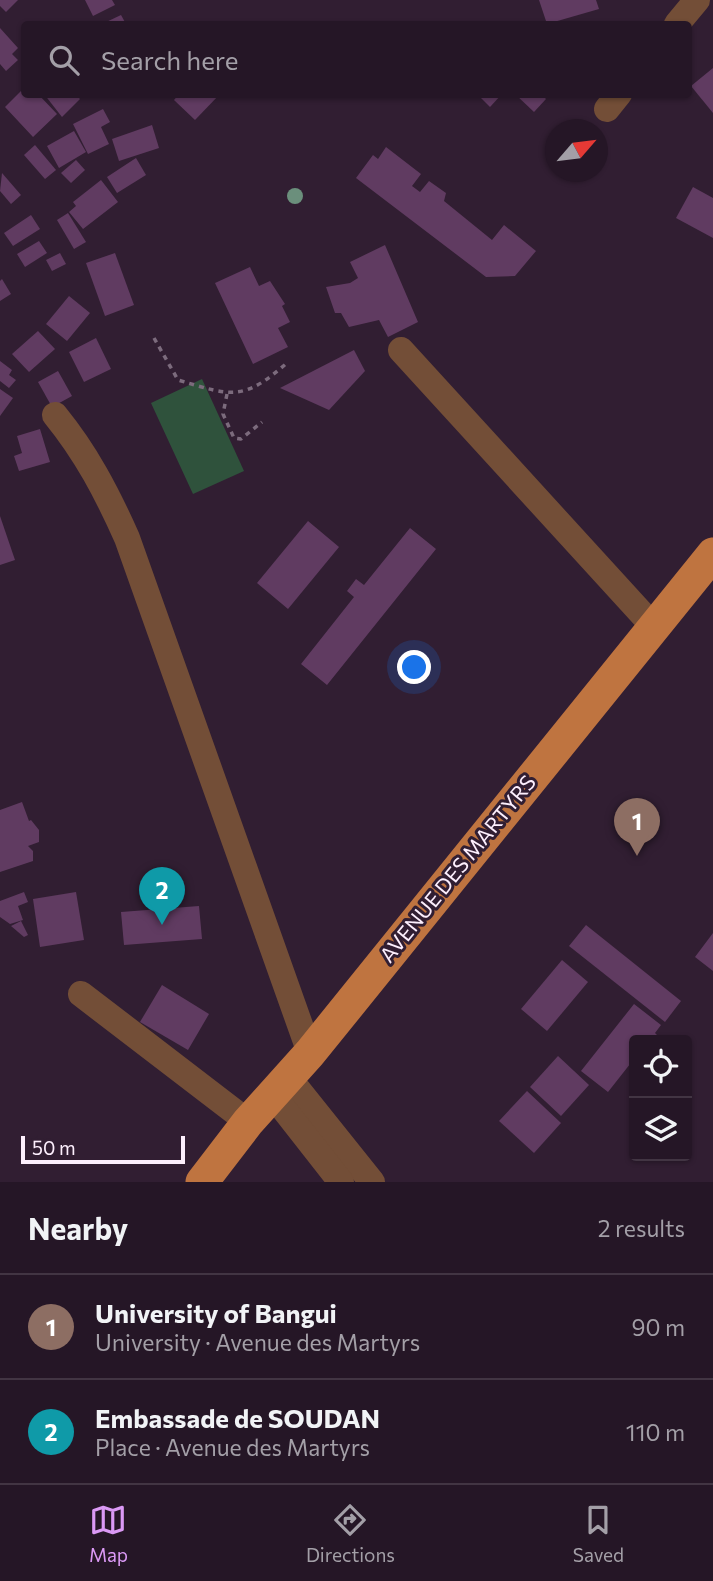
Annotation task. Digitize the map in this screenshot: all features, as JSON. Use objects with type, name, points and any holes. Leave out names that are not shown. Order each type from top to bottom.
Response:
[{"type":"main road","name":"AVENUE DES MARTYRS","points":[[201,1182],[248,1122],[310,1052],[713,554]]},
{"type":"street","points":[[680,21],[697,0]]},
{"type":"street","points":[[446,400],[455,410],[582,550],[606,575],[513,473],[503,463],[494,452],[448,401],[401,350],[446,400],[654,627]]},
{"type":"street","points":[[55,415],[76,440],[101,481],[127,538],[310,1052]]},
{"type":"street","points":[[81,994],[248,1122]]},
{"type":"street","points":[[280,1086],[341,1182]]},
{"type":"street","points":[[280,1086],[372,1182]]},
{"type":"path","points":[[154,338],[177,380],[227,394],[250,390],[268,380],[288,362]]},
{"type":"path","points":[[227,394],[223,414],[234,438],[241,439],[262,422]]},
{"type":"green space","points":[[202,379],[244,471],[193,494],[151,403]]},
{"type":"building","points":[[0,0],[18,0],[6,12],[0,6]]},
{"type":"building","points":[[85,0],[112,0],[115,5],[93,16]]},
{"type":"building","points":[[539,0],[596,0],[599,9],[557,21],[546,21]]},
{"type":"building","points":[[121,15],[124,21],[108,21]]},
{"type":"building","points":[[0,28],[18,48],[12,54],[18,60],[6,71],[0,64]]},
{"type":"building","points":[[713,68],[713,113],[692,87]]},
{"type":"building","points":[[21,91],[21,98],[42,98],[57,114],[33,137],[5,107]]},
{"type":"building","points":[[47,98],[79,98],[80,99],[62,117]]},
{"type":"building","points":[[176,98],[216,98],[195,120],[174,100]]},
{"type":"building","points":[[481,98],[498,98],[490,107]]},
{"type":"building","points":[[519,98],[545,98],[534,112]]},
{"type":"building","points":[[103,109],[110,122],[101,127],[109,144],[88,154],[73,124]]},
{"type":"building","points":[[152,125],[159,148],[119,161],[112,139]]},
{"type":"building","points":[[74,131],[86,152],[59,168],[47,146]]},
{"type":"building","points":[[35,145],[56,170],[45,179],[24,155]]},
{"type":"building","points":[[386,147],[421,174],[412,186],[420,192],[429,181],[446,193],[444,201],[492,240],[504,225],[536,251],[515,276],[486,277],[356,178],[373,155],[378,159]]},
{"type":"building","points":[[136,158],[146,175],[117,193],[107,177]]},
{"type":"building","points":[[76,160],[85,170],[71,183],[61,173]]},
{"type":"building","points":[[2,173],[21,195],[11,204],[0,191]]},
{"type":"building","points":[[101,180],[118,202],[83,229],[69,212],[76,206],[73,202]]},
{"type":"building","points":[[693,187],[713,198],[713,238],[676,218]]},
{"type":"building","points":[[68,213],[86,242],[74,249],[57,220]]},
{"type":"building","points":[[31,215],[40,229],[13,246],[4,233]]},
{"type":"building","points":[[39,241],[47,253],[25,267],[17,254]]},
{"type":"building","points":[[385,245],[418,322],[388,337],[379,320],[349,327],[341,313],[335,313],[326,287],[350,283],[358,278],[350,262]]},
{"type":"building","points":[[60,253],[66,264],[52,271],[46,260]]},
{"type":"building","points":[[115,253],[134,305],[105,316],[86,263]]},
{"type":"building","points":[[250,267],[259,286],[270,281],[285,304],[282,306],[290,322],[278,328],[288,347],[253,364],[215,283]]},
{"type":"building","points":[[2,279],[11,294],[0,301],[0,281]]},
{"type":"building","points":[[69,296],[90,313],[67,341],[46,324]]},
{"type":"building","points":[[38,331],[55,349],[29,372],[12,354]]},
{"type":"building","points":[[96,338],[111,369],[84,382],[69,352]]},
{"type":"building","points":[[354,350],[365,371],[329,410],[280,388]]},
{"type":"building","points":[[0,361],[12,370],[9,375],[16,380],[9,388],[0,381]]},
{"type":"building","points":[[58,371],[72,396],[52,407],[38,382]]},
{"type":"building","points":[[0,389],[13,398],[0,416]]},
{"type":"building","points":[[40,429],[50,462],[19,471],[14,456],[22,453],[17,436]]},
{"type":"building","points":[[0,516],[15,560],[0,565]]},
{"type":"building","points":[[308,521],[339,547],[288,609],[257,583]]},
{"type":"building","points":[[410,528],[436,549],[327,685],[301,664],[354,597],[347,591],[356,579],[364,585]]},
{"type":"building","points":[[22,802],[29,821],[39,830],[39,842],[28,846],[33,851],[33,861],[0,872],[0,810]]},
{"type":"building","points":[[24,892],[28,902],[18,906],[23,920],[10,924],[0,917],[0,901]]},
{"type":"building","points":[[76,892],[84,940],[40,947],[33,899]]},
{"type":"building","points":[[199,906],[202,939],[124,945],[121,912]]},
{"type":"building","points":[[21,921],[28,935],[24,937],[11,926]]},
{"type":"building","points":[[586,925],[681,1001],[665,1022],[569,946]]},
{"type":"building","points":[[713,933],[713,971],[695,957]]},
{"type":"building","points":[[562,960],[588,982],[547,1031],[521,1009]]},
{"type":"building","points":[[162,985],[209,1014],[188,1050],[140,1022]]},
{"type":"building","points":[[634,1004],[661,1025],[655,1033],[657,1035],[629,1035],[629,1065],[608,1092],[581,1071]]},
{"type":"building","points":[[558,1056],[589,1085],[561,1116],[530,1087]]},
{"type":"building","points":[[527,1091],[561,1123],[534,1153],[499,1121]]},
{"type":"place","name":"University of Bangui","points":[[637,856]]},
{"type":"place","name":"Embassade de SOUDAN","points":[[162,925]]}]
